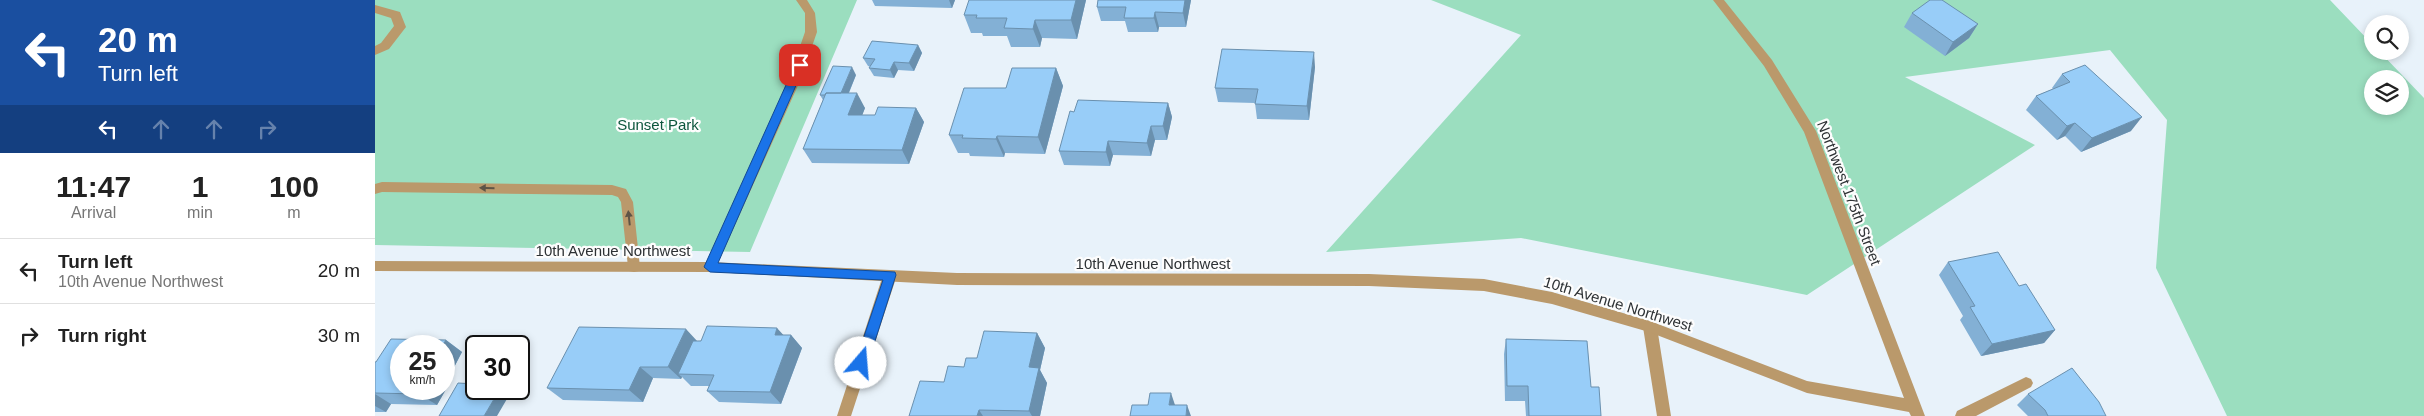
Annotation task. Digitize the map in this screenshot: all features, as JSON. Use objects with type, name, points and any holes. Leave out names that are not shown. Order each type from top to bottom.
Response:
[{"type":"street","points":[[710,267],[794,81],[811,32],[810,13],[801,0]]},
{"type":"street","name":"Northwest 175th Street","points":[[1718,0],[1768,64],[1810,131],[1916,411]]},
{"type":"street","points":[[375,9],[396,15],[400,26],[385,46],[375,51]]},
{"type":"street","points":[[375,189],[382,187],[611,190],[622,193],[627,202],[634,267]]},
{"type":"street","name":"10th Avenue Northwest","points":[[375,266],[710,267],[957,279],[1369,280],[1484,285],[1552,298],[1650,327],[1807,387],[1916,411]]},
{"type":"street","points":[[844,416],[890,275]]},
{"type":"street","points":[[1650,327],[1664,416]]},
{"type":"street","points":[[1962,416],[2026,383]]},
{"type":"green space","name":"Sunset Park","points":[[375,0],[857,0],[750,252],[375,245]]},
{"type":"green space","points":[[1431,0],[2330,0],[2364,36],[2364,60],[2388,60],[2397,70],[2364,70],[2364,115],[2409,115],[2409,82],[2424,98],[2424,416],[2227,416],[2156,268],[2167,120],[2110,50],[1905,77],[2035,145],[1807,295],[1521,238],[1326,252],[1521,35]]},
{"type":"building","points":[[969,0],[1076,0],[1071,20],[1035,20],[1033,29],[1004,28],[1007,18],[976,18],[977,15],[964,15]]},
{"type":"building","points":[[1098,0],[1185,0],[1183,13],[1155,12],[1154,18],[1124,18],[1126,7],[1097,7]]},
{"type":"building","points":[[1930,0],[1942,0],[1978,24],[1953,42],[1912,13]]},
{"type":"building","points":[[872,41],[918,45],[909,63],[894,62],[890,70],[869,68],[875,59],[863,58]]},
{"type":"building","points":[[1222,49],[1314,52],[1307,106],[1255,104],[1258,89],[1215,88]]},
{"type":"building","points":[[2085,65],[2142,117],[2092,138],[2075,123],[2067,126],[2036,96],[2070,82],[2062,74]]},
{"type":"building","points":[[833,66],[852,67],[841,93],[820,95]]},
{"type":"building","points":[[1012,68],[1056,68],[1038,137],[997,136],[996,139],[962,138],[963,135],[949,135],[964,88],[1006,88]]},
{"type":"building","points":[[826,93],[857,93],[848,115],[875,115],[878,107],[916,108],[902,150],[803,149]]},
{"type":"building","points":[[1078,100],[1168,103],[1163,126],[1151,126],[1147,143],[1108,141],[1106,152],[1059,151],[1070,111],[1074,112]]},
{"type":"building","points":[[1998,252],[2019,286],[2026,284],[2055,330],[1992,344],[1970,307],[1975,306],[1948,262]]},
{"type":"building","points":[[707,326],[777,328],[775,335],[791,335],[770,392],[707,391],[714,375],[678,374],[693,341],[701,341]]},
{"type":"building","points":[[579,327],[686,329],[668,367],[640,367],[629,390],[547,388]]},
{"type":"building","points":[[984,331],[1037,333],[1029,367],[1039,368],[1029,411],[979,410],[977,416],[909,416],[920,381],[944,382],[948,366],[964,367],[966,358],[977,358]]},
{"type":"building","points":[[1506,339],[1587,341],[1591,387],[1599,387],[1601,416],[1529,416],[1528,386],[1507,386]]},
{"type":"building","points":[[390,341],[390,393],[375,393],[376,362]]},
{"type":"building","points":[[2072,368],[2099,402],[2106,416],[2048,416],[2045,410],[2028,394]]},
{"type":"building","points":[[458,383],[465,383],[465,400],[493,400],[484,416],[439,416],[448,400],[455,400],[455,388]]},
{"type":"building","points":[[1150,393],[1171,393],[1169,405],[1187,405],[1186,416],[1130,416],[1132,405],[1148,405]]},
{"type":"route","points":[[800,65],[710,267],[890,275],[861,363]]}]
